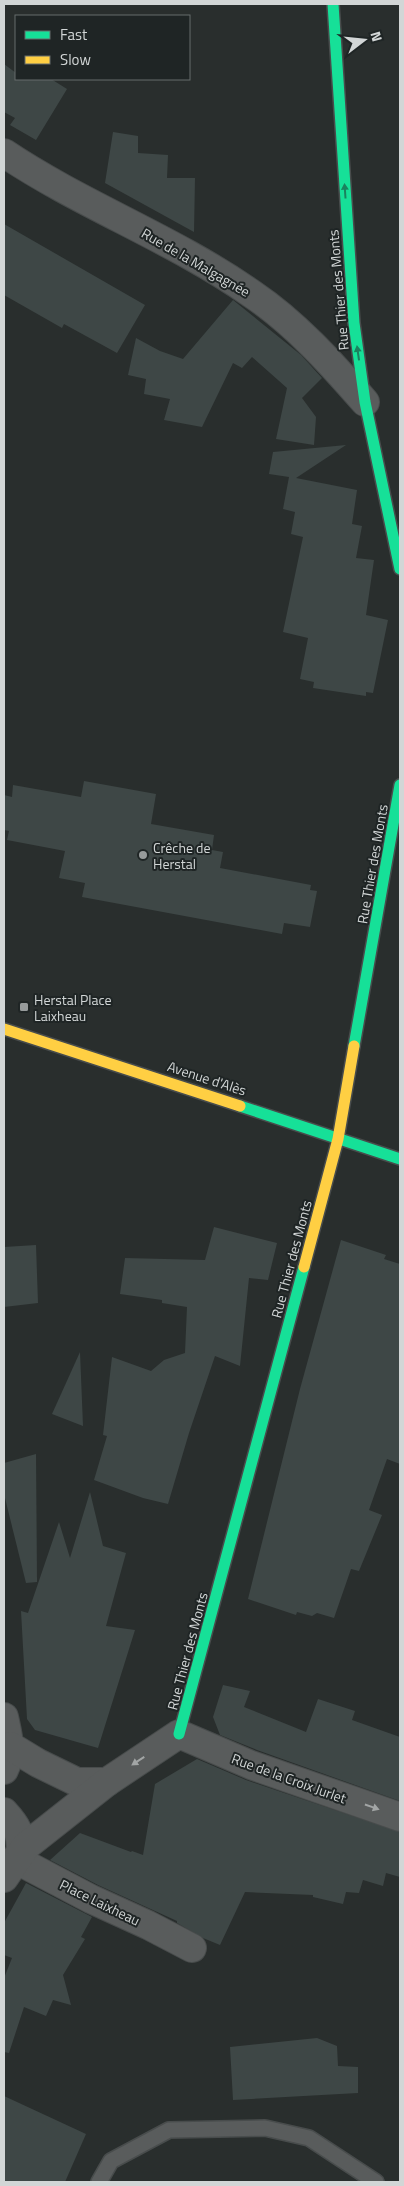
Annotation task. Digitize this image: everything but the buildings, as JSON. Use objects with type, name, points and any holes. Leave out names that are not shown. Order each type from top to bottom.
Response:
[{"type":"street","name":"Rue Thier des Monts","points":[[333,4],[354,323],[365,402],[400,569]]},
{"type":"street","name":"Rue de la Malgagnée","points":[[4,153],[21,165],[214,269],[254,295],[305,339],[365,402]]},
{"type":"street","name":"Rue Thier des Monts","points":[[179,1734],[188,1709],[338,1139],[400,785]]},
{"type":"street","name":"Avenue d'Alès","points":[[4,1029],[264,1112],[400,1159]]},
{"type":"street","points":[[4,1717],[7,1758],[77,1782],[107,1782]]},
{"type":"street","points":[[13,1864],[26,1846],[107,1782],[179,1734]]},
{"type":"street","name":"Rue de la Croix Jurlet","points":[[179,1734],[251,1765],[400,1817]]},
{"type":"street","points":[[4,1812],[13,1821],[22,1844],[13,1864]]},
{"type":"street","name":"Place Laixheau","points":[[13,1864],[148,1925],[192,1948]]},
{"type":"lane","points":[[99,2182],[111,2161],[169,2130],[265,2128],[308,2138],[376,2182]]},
{"type":"traffic: fast","points":[[333,4],[354,323],[365,402],[400,569]]},
{"type":"traffic: fast","points":[[354,1046],[400,785]]},
{"type":"traffic: fast","points":[[240,1106],[400,1159]]},
{"type":"traffic: fast","points":[[179,1734],[304,1267]]},
{"type":"traffic: slow","points":[[4,1029],[240,1106]]},
{"type":"traffic: slow","points":[[304,1267],[338,1139],[354,1046]]},
{"type":"place","name":"Crêche de Herstal","points":[[143,855]]},
{"type":"place","name":"Herstal Place Laixheau","points":[[24,1007]]}]
